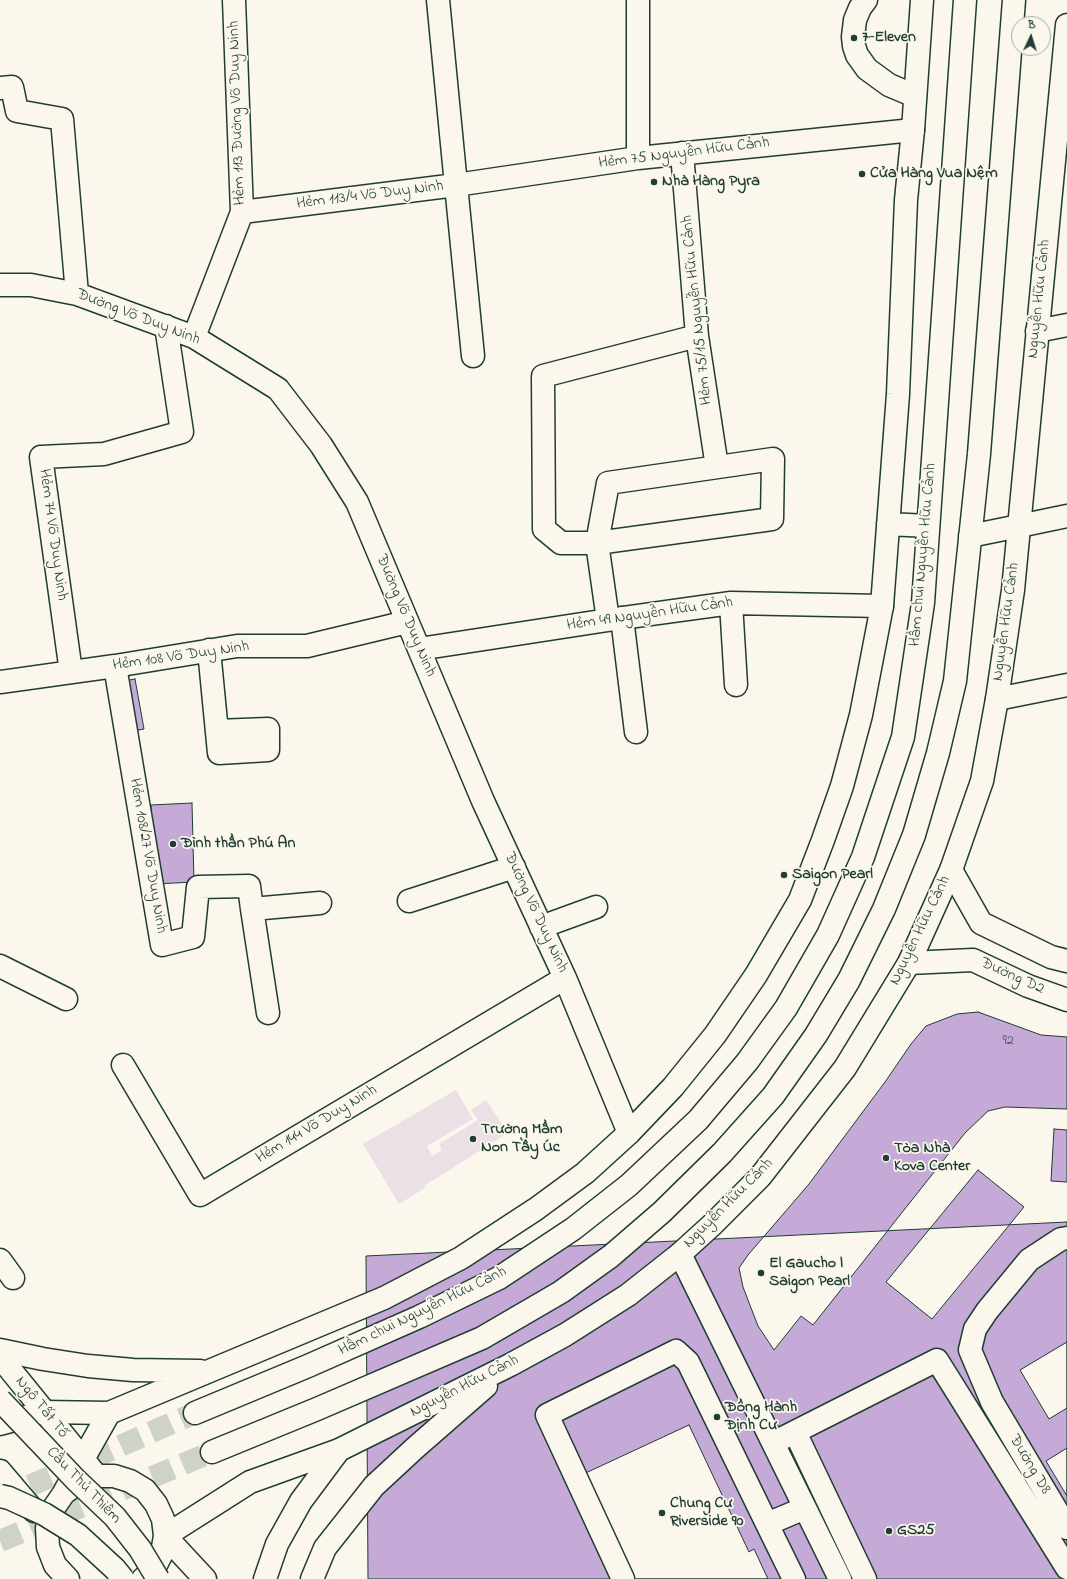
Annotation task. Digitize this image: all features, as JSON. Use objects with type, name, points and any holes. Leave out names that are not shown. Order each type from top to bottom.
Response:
[{"type":"main road","name":"Hẻm 113 Đường Võ Duy Ninh","points":[[194,337],[242,212],[234,0]]},
{"type":"main road","name":"Hẻm 113/4 Võ Duy Ninh","points":[[242,212],[456,185],[438,0]]},
{"type":"main road","points":[[638,0],[638,158]]},
{"type":"main road","points":[[866,0],[860,8],[855,20],[853,37],[857,55],[867,69],[889,85],[915,96]]},
{"type":"main road","points":[[0,1424],[44,1412],[109,1413],[384,1298],[462,1258],[536,1209],[585,1173],[629,1133],[673,1087],[715,1035],[756,975],[800,900],[842,786],[861,715],[882,606],[898,394],[906,200],[913,130],[922,0]]},
{"type":"main road","name":"Hầm chui Nguyễn Hữu Cảnh","points":[[195,1413],[308,1366],[412,1320],[499,1278],[573,1229],[629,1184],[698,1120],[747,1062],[786,1008],[828,935],[865,850],[903,736],[923,603],[941,330],[966,0]]},
{"type":"main road","points":[[212,1452],[317,1409],[482,1338],[561,1292],[611,1256],[662,1212],[722,1153],[773,1096],[816,1035],[850,980],[884,909],[914,834],[938,753],[955,681],[979,454],[1014,0]]},
{"type":"main road","name":"Nguyễn Hữu Cảnh","points":[[165,1536],[250,1482],[339,1450],[510,1365],[564,1335],[628,1295],[680,1254],[713,1224],[760,1177],[845,1068],[909,963],[951,870],[982,781],[996,699],[1013,590],[1067,25]]},
{"type":"main road","points":[[0,88],[12,87],[17,111],[62,119],[77,294]]},
{"type":"main road","name":"Hẻm 75 Nguyễn Hữu Cảnh","points":[[456,185],[638,158],[913,130]]},
{"type":"main road","name":"Hẻm 75/15 Nguyễn Hữu Cảnh","points":[[682,153],[697,336],[717,467]]},
{"type":"main road","points":[[456,185],[473,356]]},
{"type":"main road","name":"Đường Võ Duy Ninh","points":[[0,285],[31,286],[77,294],[194,337],[278,390],[321,445],[356,502],[483,801],[565,978],[629,1133]]},
{"type":"main road","points":[[1037,331],[1067,325]]},
{"type":"main road","name":"Hẻm 74 Võ Duy Ninh","points":[[71,672],[41,457],[104,454],[182,432],[166,326]]},
{"type":"main road","points":[[636,732],[615,619],[597,543],[608,483],[773,459],[772,519],[597,543],[561,543],[544,529],[542,376],[697,336]]},
{"type":"main road","points":[[970,536],[1067,516]]},
{"type":"main road","points":[[888,524],[928,526]]},
{"type":"main road","points":[[731,603],[736,685]]},
{"type":"main road","name":"Hẻm 49 Nguyễn Hữu Cảnh","points":[[419,648],[731,603],[882,606]]},
{"type":"main road","name":"Hẻm 108 Võ Duy Ninh","points":[[0,682],[115,666],[237,646],[307,646],[407,622]]},
{"type":"main road","points":[[209,650],[217,731]]},
{"type":"main road","name":"Hẻm 108/27 Võ Duy Ninh","points":[[115,666],[162,945],[192,937],[198,887],[249,886],[252,908]]},
{"type":"main road","points":[[996,699],[1062,692]]},
{"type":"main road","points":[[409,901],[514,867]]},
{"type":"main road","points":[[951,870],[981,923],[1051,957],[1067,961]]},
{"type":"main road","points":[[268,1013],[252,908],[320,903]]},
{"type":"main road","points":[[541,927],[596,907]]},
{"type":"main road","name":"Đường D2","points":[[909,963],[973,960],[1028,986],[1067,1000]]},
{"type":"main road","points":[[0,966],[66,999]]},
{"type":"main road","name":"Hẻm 144 Võ Duy Ninh","points":[[123,1065],[200,1195],[565,978]]},
{"type":"main road","name":"Đường D8","points":[[1067,1238],[1061,1239],[1029,1260],[987,1311],[975,1329],[970,1350],[992,1402],[1067,1528]]},
{"type":"main road","points":[[680,1254],[840,1579]]},
{"type":"main road","points":[[0,1260],[13,1278]]},
{"type":"main road","points":[[0,1350],[88,1366],[133,1370],[210,1371]]},
{"type":"main road","points":[[623,1579],[547,1415],[676,1351],[688,1362],[794,1579]]},
{"type":"main road","name":"Ngô Tất Tố","points":[[0,1357],[97,1476]]},
{"type":"main road","points":[[773,1443],[937,1360],[1067,1568]]},
{"type":"main road","points":[[312,1579],[325,1548],[374,1486],[414,1448],[510,1365]]},
{"type":"main road","name":"Cầu Thủ Thiêm","points":[[0,1400],[76,1480],[115,1517],[140,1549],[158,1579]]},
{"type":"main road","points":[[68,1579],[55,1565],[48,1547],[47,1528],[53,1509],[64,1493],[109,1413]]},
{"type":"main road","points":[[795,1432],[865,1579]]},
{"type":"main road","points":[[265,1579],[277,1544],[301,1501],[339,1450]]},
{"type":"main road","points":[[0,1471],[47,1528]]},
{"type":"main road","points":[[64,1493],[80,1482],[97,1476],[114,1476],[130,1481],[145,1490],[156,1504],[163,1519],[165,1536],[162,1553],[154,1569],[144,1579]]},
{"type":"main road","points":[[0,1496],[9,1498],[44,1514],[78,1536],[115,1569],[123,1579]]},
{"type":"main road","points":[[767,1524],[805,1508]]},
{"type":"main road","points":[[165,1536],[205,1579]]},
{"type":"shaded area","points":[[456,1090],[473,1119],[427,1146],[432,1156],[442,1150],[439,1144],[478,1120],[471,1110],[486,1100],[508,1133],[424,1186],[425,1188],[399,1204],[363,1144]]},
{"type":"building","points":[[135,679],[144,729],[128,732],[119,682]]},
{"type":"building","name":"Đình thần Phú An","points":[[192,803],[194,882],[155,884],[151,805]]},
{"type":"building","name":"Tòa Nhà Kova Center","points":[[978,1012],[1041,1035],[1067,1037],[1067,1109],[1005,1107],[988,1111],[965,1133],[813,1325],[801,1316],[774,1350],[758,1326],[743,1287],[739,1268],[748,1255],[809,1184],[885,1082],[911,1044],[926,1026],[957,1014]]},
{"type":"building","points":[[1054,1129],[1067,1130],[1067,1182],[1051,1181]]},
{"type":"building","points":[[978,1170],[1024,1207],[932,1319],[886,1282]]},
{"type":"building","name":"Đồng Hành Định Cư","points":[[1067,1222],[1067,1579],[368,1579],[366,1256]]},
{"type":"building","points":[[1067,1342],[1067,1408],[1049,1419],[1020,1370]]},
{"type":"building","name":"Chung Cư Riverside 90","points":[[689,1425],[749,1552],[754,1549],[768,1579],[633,1579],[577,1477]]},
{"type":"building","points":[[1067,1448],[1067,1496],[1046,1461]]},
{"type":"tunnel","points":[[0,1499],[195,1413]]},
{"type":"tunnel","points":[[0,1541],[212,1452]]},
{"type":"place","name":"7-Eleven","points":[[854,38]]},
{"type":"place","name":"Cửa Hàng Vua Nệm","points":[[862,174]]},
{"type":"place","name":"Nhà Hàng Pyra","points":[[654,182]]},
{"type":"place","name":"Đình thần Phú An","points":[[173,844]]},
{"type":"place","name":"Saigon Pearl","points":[[784,875]]},
{"type":"place","name":"Trường Mầm Non Tây Úc","points":[[473,1139]]},
{"type":"place","name":"Tòa Nhà Kova Center","points":[[886,1158]]},
{"type":"place","name":"El Gaucho | Saigon Pearl","points":[[761,1273]]},
{"type":"place","name":"Đồng Hành Định Cư","points":[[717,1417]]},
{"type":"place","name":"Chung Cư Riverside 90","points":[[662,1513]]},
{"type":"place","name":"GS25","points":[[889,1531]]}]
